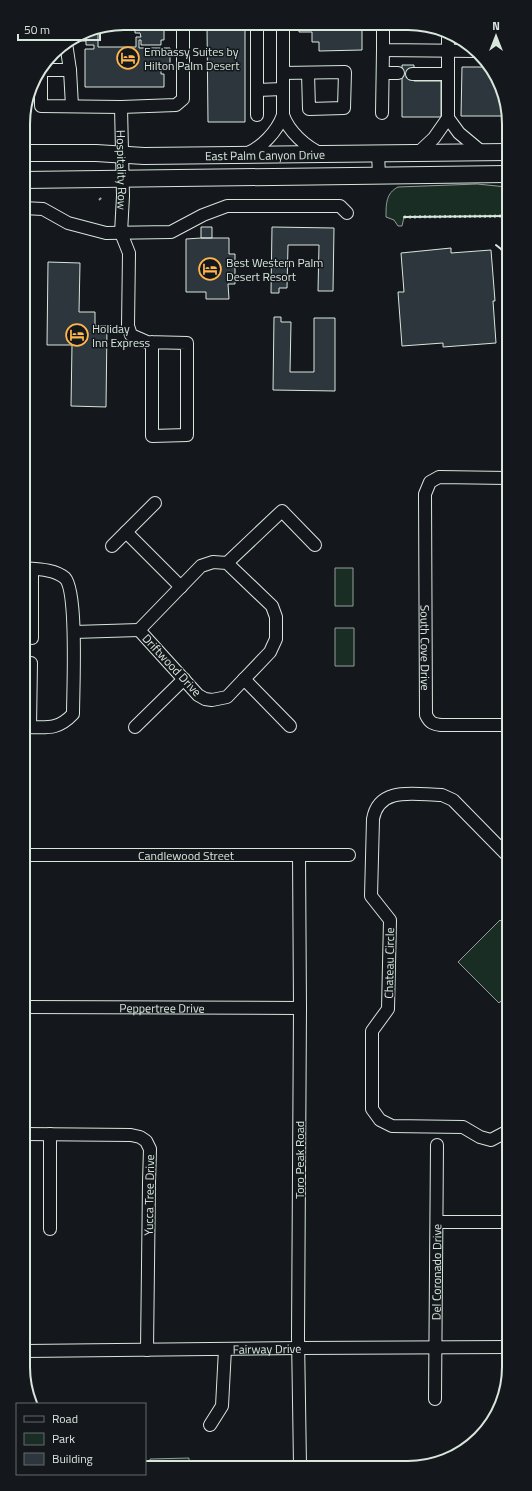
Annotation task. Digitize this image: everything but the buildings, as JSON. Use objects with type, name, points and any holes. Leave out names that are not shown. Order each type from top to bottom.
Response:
[{"type":"main road","name":"East Palm Canyon Drive","points":[[30,153],[243,155],[502,152]]},
{"type":"main road","name":"East Palm Canyon Drive","points":[[30,180],[502,174]]},
{"type":"street","points":[[40,82],[41,106],[121,107],[176,105],[183,100],[183,30]]},
{"type":"street","points":[[256,30],[257,115]]},
{"type":"street","points":[[283,30],[283,115],[286,125],[310,147],[324,154]]},
{"type":"street","points":[[382,113],[383,30]]},
{"type":"street","points":[[418,153],[434,138],[448,118],[448,40]]},
{"type":"street","points":[[67,50],[70,70],[72,106]]},
{"type":"street","points":[[383,50],[465,50]]},
{"type":"street","points":[[48,70],[70,70]]},
{"type":"street","points":[[283,73],[308,73]]},
{"type":"street","points":[[382,73],[398,73]]},
{"type":"street","points":[[412,74],[448,74]]},
{"type":"street","points":[[257,90],[283,89]]},
{"type":"street","name":"Hospitality Row","points":[[120,233],[123,196],[121,107]]},
{"type":"street","points":[[243,155],[259,148],[278,127],[283,115]]},
{"type":"street","points":[[448,118],[459,133],[483,153]]},
{"type":"street","points":[[378,154],[379,176]]},
{"type":"street","points":[[30,208],[43,209],[68,223],[106,233],[171,232],[203,215],[227,206],[340,206],[347,213]]},
{"type":"street","points":[[120,233],[129,253],[128,326],[131,335],[147,342],[152,342],[187,343],[187,435],[152,436],[152,342]]},
{"type":"street","name":"South Cove Drive","points":[[502,478],[439,477],[430,482],[424,494],[426,715],[432,724],[502,725]]},
{"type":"street","points":[[112,546],[155,503]]},
{"type":"street","points":[[227,563],[282,511],[315,545]]},
{"type":"street","points":[[126,532],[181,587]]},
{"type":"street","name":"Driftwood Drive","points":[[74,632],[139,630],[201,566],[213,562],[227,563],[272,606],[276,617],[277,631],[274,646],[244,679],[227,697],[212,700],[205,699],[198,695],[139,630]]},
{"type":"street","points":[[30,568],[53,572],[65,578],[70,590],[74,632],[73,714],[65,723],[55,727],[30,727]]},
{"type":"street","points":[[30,603],[32,638]]},
{"type":"street","points":[[30,679],[31,663]]},
{"type":"street","points":[[135,726],[184,679]]},
{"type":"street","points":[[244,679],[290,726]]},
{"type":"street","name":"Chateau Circle","points":[[502,850],[453,800],[447,796],[393,794],[382,800],[374,812],[371,896],[390,920],[388,1009],[372,1031],[372,1109],[380,1120],[392,1126],[463,1127],[480,1137],[491,1140],[502,1134]]},
{"type":"street","name":"Candlewood Street","points":[[30,855],[349,855]]},
{"type":"street","name":"Toro Peak Road","points":[[299,855],[300,1008],[298,1348],[300,1461]]},
{"type":"street","name":"Peppertree Drive","points":[[30,1007],[300,1008]]},
{"type":"street","name":"Yucca Tree Drive","points":[[30,1134],[130,1134],[146,1140],[150,1149],[147,1350]]},
{"type":"street","points":[[50,1134],[50,1229]]},
{"type":"street","name":"Del Coronado Drive","points":[[435,1400],[437,1145]]},
{"type":"street","points":[[437,1222],[502,1222]]},
{"type":"street","name":"Fairway Drive","points":[[30,1351],[502,1347]]},
{"type":"street","points":[[210,1425],[219,1413],[222,1406],[225,1349]]},
{"type":"path","points":[[99,200],[102,197]]},
{"type":"green space","points":[[477,184],[502,186],[502,216],[404,217],[402,226],[398,226],[394,220],[386,217],[389,196],[394,189],[398,187]]},
{"type":"green space","points":[[335,568],[353,568],[353,606],[335,606]]},
{"type":"green space","points":[[335,628],[354,628],[354,666],[335,666]]},
{"type":"green space","points":[[500,920],[502,922],[502,1000],[499,1003],[458,962]]},
{"type":"green space","points":[[189,1458],[189,1461],[150,1461],[150,1459]]},
{"type":"hedge","points":[[404,217],[502,216]]},
{"type":"wall","points":[[404,217],[502,216]]},
{"type":"wall","points":[[496,245],[502,251]]},
{"type":"place","name":"Embassy Suites by Hilton Palm Desert","points":[[128,58]]},
{"type":"place","name":"Best Western Palm Desert Resort","points":[[210,269]]},
{"type":"place","name":"Holiday Inn Express","points":[[77,335]]}]
